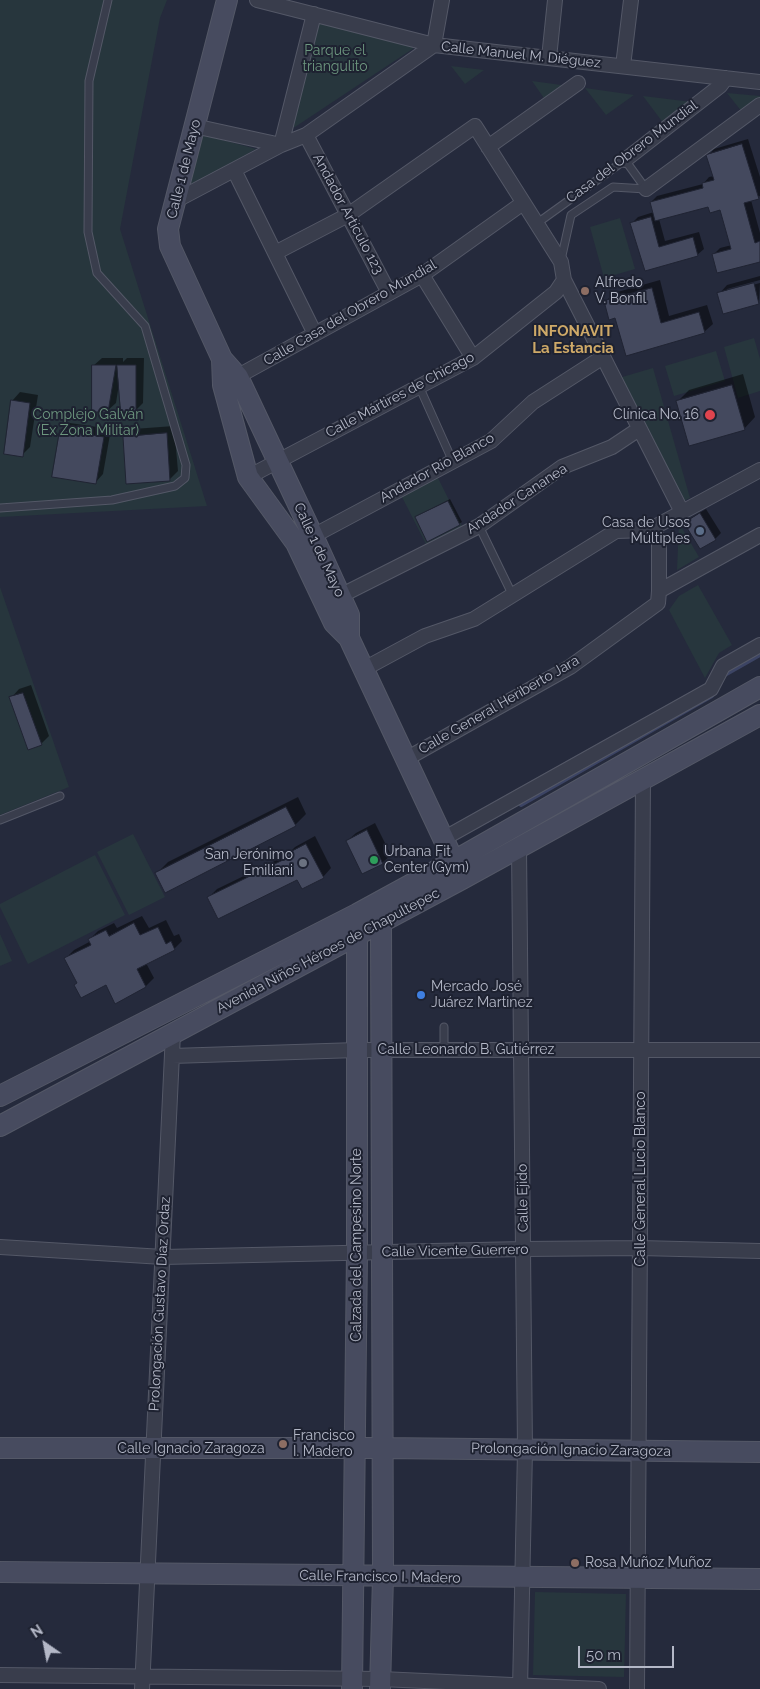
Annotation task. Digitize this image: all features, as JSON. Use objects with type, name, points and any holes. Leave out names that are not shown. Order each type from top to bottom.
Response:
[{"type":"main road","name":"Calle 1 de Mayo","points":[[227,0],[168,230],[170,246],[231,381],[278,461],[313,536],[349,615],[349,638]]},
{"type":"main road","name":"Calle 1 de Mayo","points":[[231,381],[248,477],[296,543],[334,623],[349,638],[458,870]]},
{"type":"main road","name":"Avenida Niños Héroes de Chapultepec","points":[[0,1126],[381,922],[458,870],[760,687]]},
{"type":"main road","name":"Avenida Niños Héroes de Chapultepec","points":[[0,1096],[356,914],[458,870],[519,848],[760,715]]},
{"type":"main road","name":"Calzada del Campesino Norte","points":[[352,1684],[357,1252],[358,935],[356,914]]},
{"type":"main road","name":"Calzada del Campesino Norte","points":[[380,1684],[383,1577],[381,922]]},
{"type":"main road","points":[[357,1154],[382,1155]]},
{"type":"main road","points":[[357,1202],[382,1202]]},
{"type":"main road","name":"Calle Ignacio Zaragoza","points":[[0,1448],[382,1448]]},
{"type":"main road","name":"Prolongación Ignacio Zaragoza","points":[[382,1448],[760,1452]]},
{"type":"main road","name":"Calle Francisco I. Madero","points":[[0,1572],[760,1580]]},
{"type":"street","points":[[257,0],[434,45],[442,0]]},
{"type":"street","points":[[549,58],[555,0]]},
{"type":"street","points":[[623,66],[631,0]]},
{"type":"street","points":[[194,126],[282,145],[314,14]]},
{"type":"street","name":"Calle Manuel M. Diéguez","points":[[176,201],[282,145],[306,135],[434,45],[760,82]]},
{"type":"street","name":"Casa del Obrero Mundial","points":[[625,160],[720,86],[726,78]]},
{"type":"street","points":[[488,147],[578,83]]},
{"type":"street","points":[[646,189],[760,105]]},
{"type":"street","points":[[275,253],[348,215],[475,126],[560,262],[564,280],[682,512]]},
{"type":"street","name":"Andador Artículo 123","points":[[306,135],[390,293]]},
{"type":"street","points":[[234,170],[315,334]]},
{"type":"street","name":"Calle Casa del Obrero Mundial","points":[[231,381],[422,275],[523,203]]},
{"type":"street","points":[[422,275],[473,358]]},
{"type":"street","name":"Calle Mártires de Chicago","points":[[248,477],[473,358],[556,292],[564,280]]},
{"type":"street","name":"Andador Río Blanco","points":[[313,536],[491,441],[533,402],[603,357]]},
{"type":"street","name":"Andador Cananea","points":[[340,596],[479,526],[562,467],[612,447],[639,429]]},
{"type":"street","points":[[364,670],[425,636],[474,619],[616,531],[649,530],[760,470]]},
{"type":"street","points":[[649,530],[659,538],[658,591],[760,535]]},
{"type":"street","name":"Calle General Heriberto Jara","points":[[406,759],[570,666],[658,603],[658,591]]},
{"type":"street","points":[[443,839],[711,689],[723,666],[760,645]]},
{"type":"street","name":"Calle General Lucio Blanco","points":[[637,1689],[643,779]]},
{"type":"street","name":"Calle Ejido","points":[[519,848],[526,1450],[520,1687]]},
{"type":"street","name":"Prolongación Gustavo Díaz Ordaz","points":[[142,1683],[173,1033]]},
{"type":"street","name":"Calle Leonardo B. Gutiérrez","points":[[172,1056],[357,1050],[760,1050]]},
{"type":"street","name":"Calle Vicente Guerrero","points":[[0,1247],[163,1258],[523,1249],[640,1248],[760,1251]]},
{"type":"street","points":[[0,1676],[142,1683],[380,1684],[599,1689]]},
{"type":"lane","points":[[0,508],[112,500],[175,486],[185,478],[186,465],[145,326],[96,273],[88,232],[89,81],[108,0]]},
{"type":"lane","points":[[625,160],[646,189]]},
{"type":"lane","name":"Casa del Obrero Mundial","points":[[536,224],[625,160]]},
{"type":"lane","points":[[560,262],[571,215],[613,187],[646,189]]},
{"type":"lane","points":[[419,386],[453,462]]},
{"type":"lane","points":[[479,526],[513,596]]},
{"type":"lane","points":[[0,820],[60,796]]},
{"type":"lane","points":[[444,1027],[444,1050]]},
{"type":"green space","name":"Complejo Galván (Ex Zona Militar)","points":[[0,0],[167,0],[160,18],[120,229],[207,506],[0,517]]},
{"type":"green space","name":"Parque el triangulito","points":[[310,18],[417,46],[295,127],[282,127]]},
{"type":"green space","points":[[451,66],[484,70],[465,84]]},
{"type":"green space","points":[[532,81],[569,86],[546,101]]},
{"type":"green space","points":[[585,88],[634,95],[606,115]]},
{"type":"green space","points":[[727,93],[760,96],[760,98],[742,112]]},
{"type":"green space","points":[[643,96],[692,102],[664,124]]},
{"type":"green space","points":[[201,134],[256,149],[188,187]]},
{"type":"green space","points":[[620,218],[635,269],[604,278],[590,227]]},
{"type":"green space","points":[[754,338],[760,359],[760,391],[738,398],[724,347]]},
{"type":"green space","points":[[716,351],[725,381],[674,396],[665,366]]},
{"type":"green space","points":[[653,368],[690,498],[682,502],[619,378]]},
{"type":"green space","points":[[437,476],[463,528],[427,546],[401,495]]},
{"type":"green space","points":[[679,523],[699,557],[677,570]]},
{"type":"green space","points":[[698,585],[732,645],[719,653],[705,678],[669,610],[679,596]]},
{"type":"green space","points":[[0,587],[69,787],[0,815]]},
{"type":"green space","points":[[133,834],[165,897],[129,915],[97,852]]},
{"type":"green space","points":[[95,855],[125,915],[28,964],[0,904]]},
{"type":"green space","points":[[0,934],[12,961],[0,966]]},
{"type":"green space","points":[[535,1592],[626,1594],[624,1677],[533,1675]]},
{"type":"building","points":[[742,144],[759,199],[744,203],[755,243],[760,241],[760,262],[717,273],[712,254],[731,249],[720,210],[710,213],[708,207],[655,221],[650,202],[703,188],[702,183],[714,180],[706,155]]},
{"type":"building","points":[[651,217],[659,247],[693,237],[698,256],[645,271],[630,223]]},
{"type":"building","points":[[754,283],[759,304],[723,314],[717,293]]},
{"type":"building","points":[[652,288],[661,323],[699,312],[705,333],[626,356],[615,318],[609,320],[604,301]]},
{"type":"building","points":[[92,365],[116,365],[108,412],[92,412]]},
{"type":"building","points":[[117,365],[136,365],[136,413],[121,413]]},
{"type":"building","name":"Clínica No. 16","points":[[732,385],[745,430],[689,446],[676,401]]},
{"type":"building","points":[[11,400],[30,403],[23,457],[4,454]]},
{"type":"building","points":[[60,430],[104,437],[96,484],[52,477]]},
{"type":"building","points":[[167,433],[170,481],[126,484],[123,437]]},
{"type":"building","points":[[448,501],[460,525],[427,542],[415,517]]},
{"type":"building","name":"Casa de Usos Múltiples","points":[[700,513],[716,540],[700,549],[684,523]]},
{"type":"building","points":[[23,693],[42,745],[28,750],[9,697]]},
{"type":"building","points":[[286,807],[296,826],[165,893],[155,873]]},
{"type":"building","points":[[367,830],[383,864],[362,874],[346,841]]},
{"type":"building","points":[[306,844],[324,878],[302,889],[297,880],[218,919],[207,897],[287,858],[285,855]]},
{"type":"building","points":[[134,923],[140,935],[158,927],[166,944],[171,941],[175,950],[137,969],[146,987],[115,1004],[106,985],[81,998],[74,985],[77,983],[64,958],[91,945],[88,939],[106,930],[109,936]]},
{"type":"waterway","points":[[723,676],[760,655]]},
{"type":"waterway","points":[[521,805],[712,696],[714,693]]},
{"type":"place","name":"Alfredo V. Bonfil","points":[[585,291]]},
{"type":"place","name":"Clínica No. 16","points":[[710,415]]},
{"type":"place","name":"Casa de Usos Múltiples","points":[[700,531]]},
{"type":"place","name":"Urbana Fit Center (Gym)","points":[[374,860]]},
{"type":"place","name":"San Jerónimo Emiliani","points":[[303,863]]},
{"type":"place","name":"Mercado José Juárez Martinez","points":[[421,995]]},
{"type":"place","name":"Francisco I. Madero","points":[[283,1444]]},
{"type":"place","name":"Rosa Muñoz Muñoz","points":[[575,1563]]},
{"type":"district","name":"INFONAVIT La Estancia","points":[[573,340]]}]
